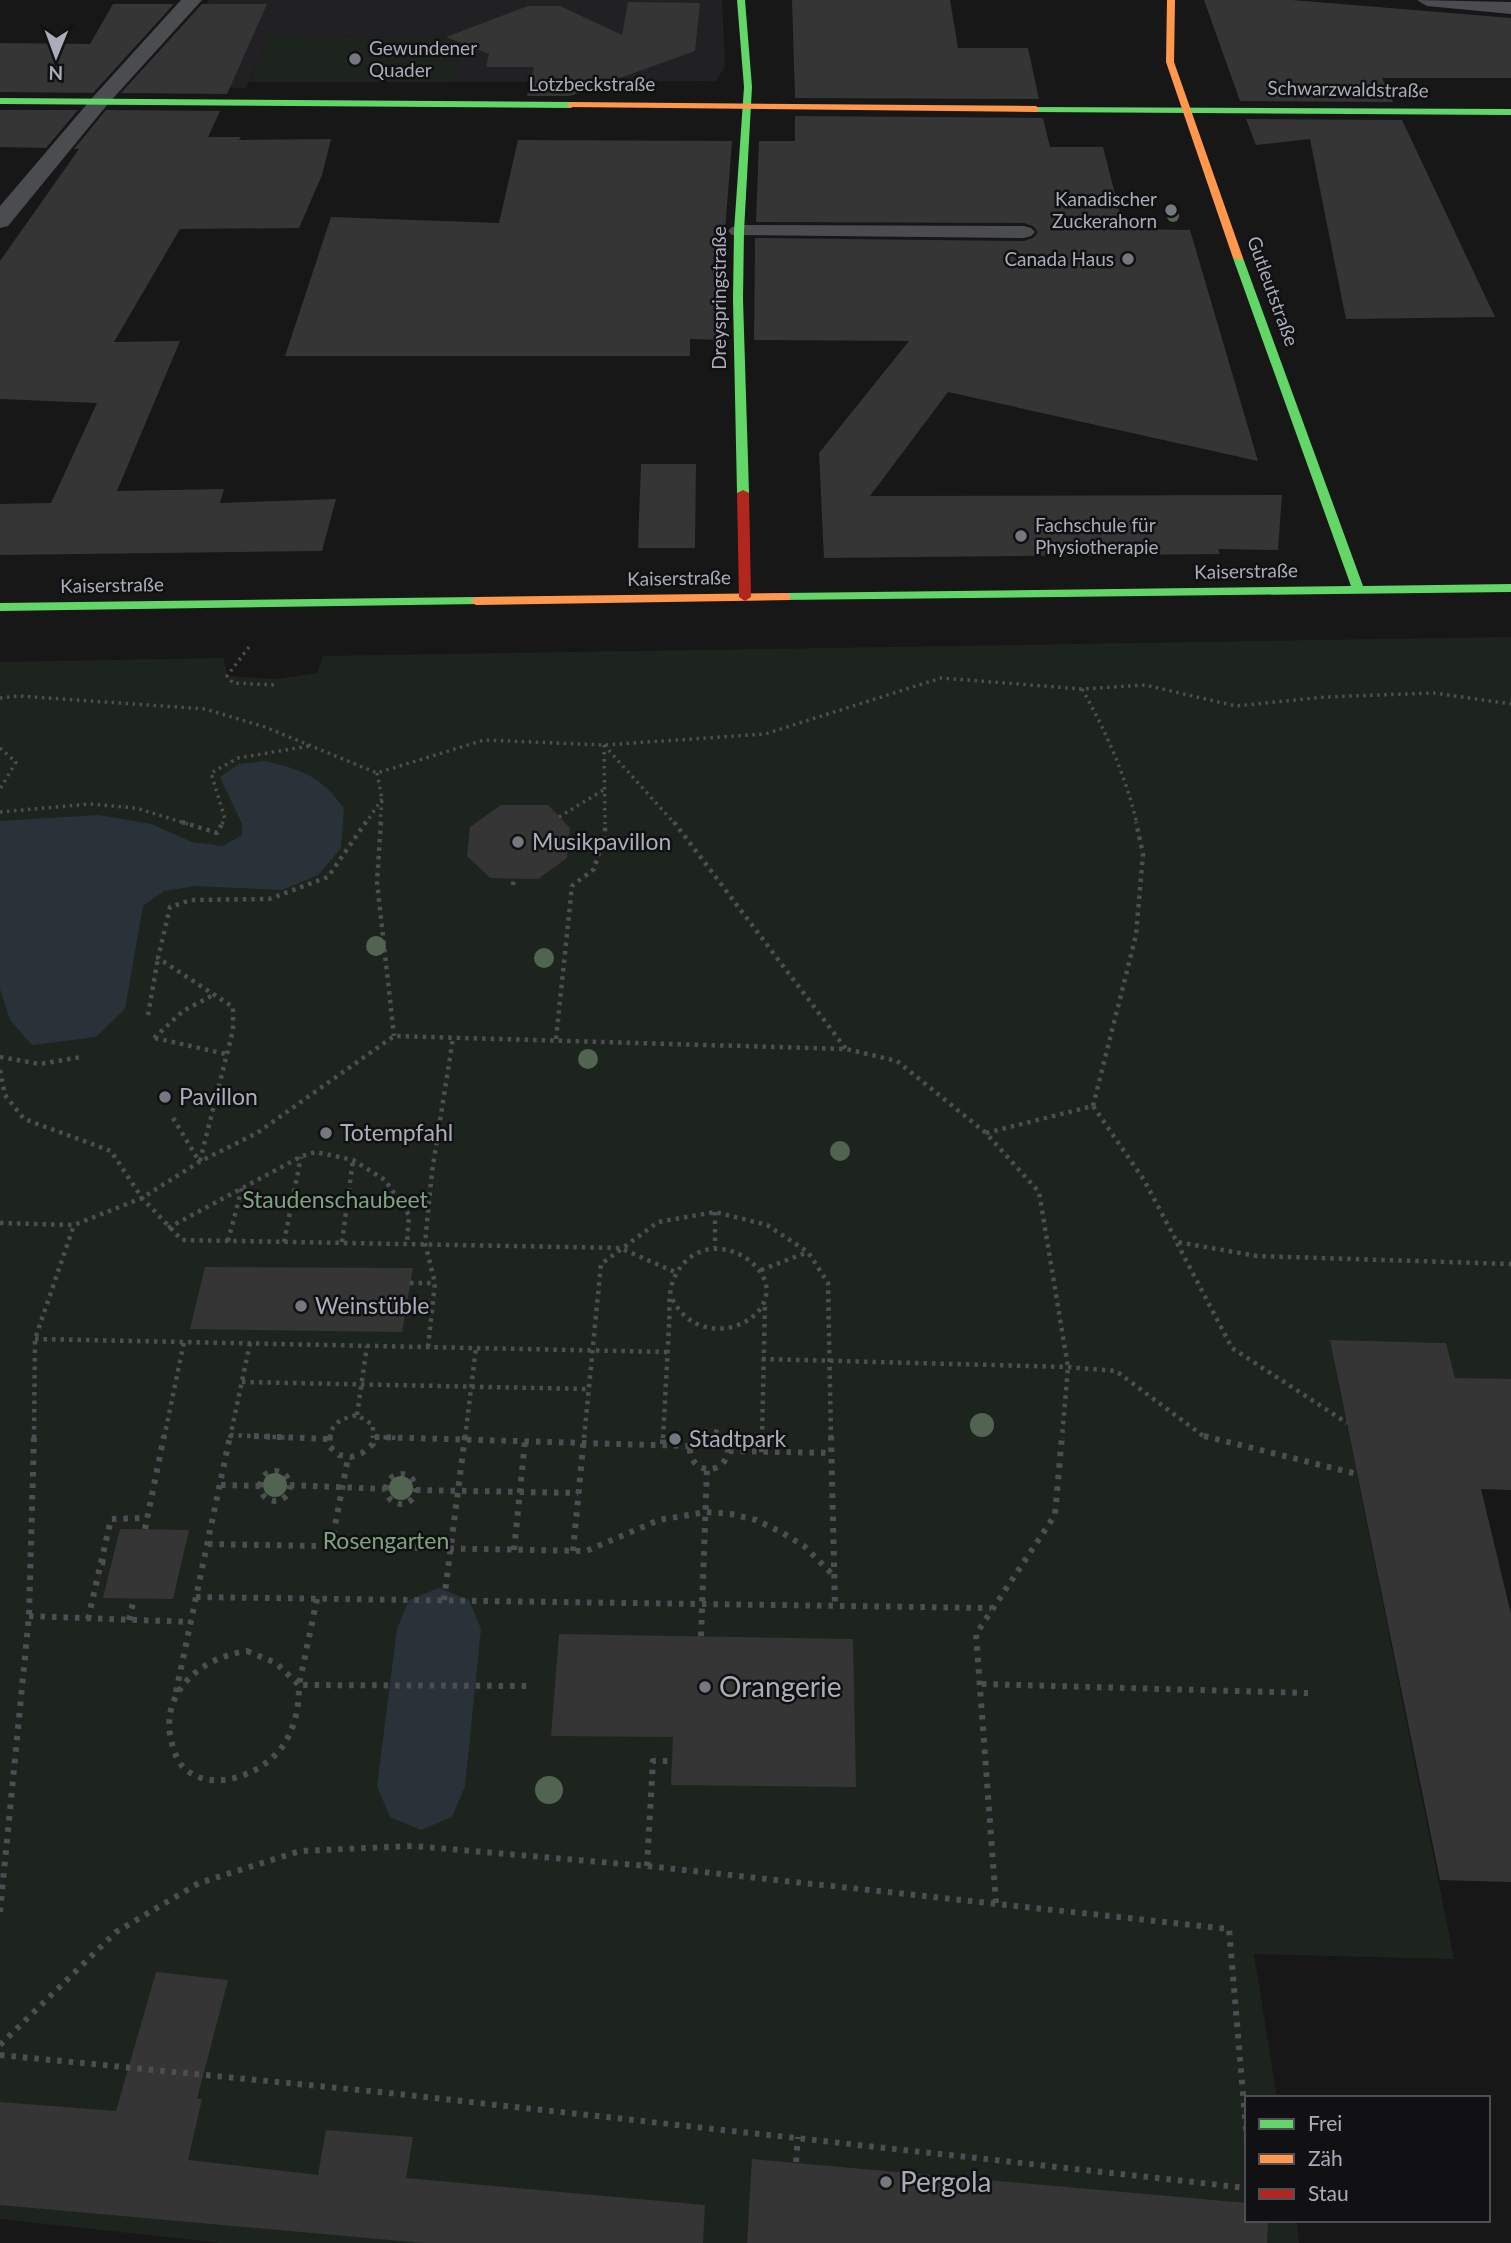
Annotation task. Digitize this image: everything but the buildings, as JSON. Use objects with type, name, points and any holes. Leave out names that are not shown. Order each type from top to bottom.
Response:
[{"type":"street","points":[[0,221],[100,101],[192,0]]},
{"type":"street","name":"Dreyspringstraße","points":[[741,0],[748,87],[739,231],[745,597]]},
{"type":"street","name":"Gutleutstraße","points":[[1171,0],[1170,62],[1184,108],[1359,591]]},
{"type":"street","points":[[1427,0],[1511,8]]},
{"type":"street","name":"Lotzbeckstraße","points":[[0,101],[1184,108]]},
{"type":"street","name":"Schwarzwaldstraße","points":[[1184,108],[1511,112]]},
{"type":"street","name":"Kaiserstraße","points":[[0,607],[1511,588]]},
{"type":"lane","points":[[739,231],[1024,232]]},
{"type":"path","points":[[250,647],[227,676],[233,683],[275,685]]},
{"type":"path","points":[[0,698],[20,696],[205,709],[265,727],[377,773],[484,740],[604,745],[765,734],[941,678],[1082,689],[1144,685],[1236,706],[1325,697],[1434,693],[1511,704]]},
{"type":"path","points":[[1082,689],[1099,719],[1131,798],[1143,854],[1136,935],[1093,1106],[1144,1180],[1232,1348],[1347,1423]]},
{"type":"path","points":[[555,1039],[572,886],[594,869],[605,833],[604,745]]},
{"type":"path","points":[[604,745],[686,836],[846,1049]]},
{"type":"path","points":[[0,812],[90,804],[136,808],[217,833],[225,819],[211,773],[238,758],[310,746]]},
{"type":"path","points":[[0,748],[16,762],[0,789]]},
{"type":"path","points":[[377,773],[382,799],[377,882],[394,1036]]},
{"type":"path","points":[[559,817],[605,789]]},
{"type":"path","points":[[148,1016],[170,907],[191,900],[269,899],[328,877],[382,799]]},
{"type":"path","points":[[158,958],[233,1007],[233,1030],[200,1162]]},
{"type":"path","points":[[215,994],[183,1011],[154,1038],[226,1054]]},
{"type":"path","points":[[0,1223],[75,1225],[142,1198],[200,1162],[257,1133],[394,1036],[846,1049],[897,1061],[986,1133],[1039,1192],[1068,1367],[1055,1515],[976,1634],[982,1684],[996,1903]]},
{"type":"path","points":[[428,1347],[435,1283],[425,1243],[432,1172],[453,1038]]},
{"type":"path","points":[[0,1057],[40,1064],[81,1057]]},
{"type":"path","points":[[0,1070],[5,1095],[24,1119],[111,1151],[142,1198],[182,1240],[620,1248],[675,1272]]},
{"type":"path","points":[[986,1133],[1093,1106]]},
{"type":"path","points":[[173,1118],[200,1162]]},
{"type":"path","points":[[168,1228],[302,1156],[324,1153],[353,1160],[384,1180],[409,1215],[407,1243]]},
{"type":"path","points":[[284,1242],[302,1156]]},
{"type":"path","points":[[342,1242],[353,1160]]},
{"type":"path","points":[[228,1241],[242,1188]]},
{"type":"path","points":[[715,1212],[715,1247]]},
{"type":"path","points":[[573,1551],[601,1264],[658,1222],[715,1212],[767,1225],[808,1252],[828,1283],[835,1605]]},
{"type":"path","points":[[0,1912],[29,1616],[34,1489],[35,1339],[75,1225]]},
{"type":"path","points":[[1177,1242],[1257,1256],[1511,1264]]},
{"type":"path","points":[[663,1444],[671,1285],[675,1272],[691,1255],[715,1247],[742,1253],[761,1270],[765,1283],[762,1451]]},
{"type":"path","points":[[761,1270],[808,1252]]},
{"type":"path","points":[[410,1283],[435,1283]]},
{"type":"path","points":[[672,1298],[678,1311],[688,1321],[702,1328],[719,1330],[749,1320],[759,1310],[765,1296]]},
{"type":"path","points":[[35,1339],[668,1352]]},
{"type":"path","points":[[145,1529],[145,1518],[184,1342]]},
{"type":"path","points":[[250,1343],[175,1696],[168,1717],[169,1739],[176,1758],[190,1773],[208,1781],[229,1781],[251,1774],[271,1761],[286,1744],[295,1723],[299,1685],[317,1599]]},
{"type":"path","points":[[357,1415],[366,1346]]},
{"type":"path","points":[[444,1600],[476,1348]]},
{"type":"path","points":[[762,1359],[1068,1367],[1116,1371],[1208,1439],[1357,1474]]},
{"type":"path","points":[[242,1382],[587,1389]]},
{"type":"path","points":[[357,1415],[373,1424],[373,1444],[362,1454],[348,1458],[333,1452],[328,1439],[335,1424],[348,1416],[357,1415]]},
{"type":"path","points":[[710,1432],[727,1441],[729,1451],[723,1464],[706,1469],[693,1462],[689,1446],[698,1436],[710,1432]]},
{"type":"path","points":[[230,1435],[328,1439]]},
{"type":"path","points":[[374,1437],[689,1446]]},
{"type":"path","points":[[514,1550],[525,1441]]},
{"type":"path","points":[[729,1451],[832,1453]]},
{"type":"path","points":[[331,1546],[348,1458]]},
{"type":"path","points":[[701,1636],[706,1469]]},
{"type":"path","points":[[275,1472],[288,1476],[290,1485],[284,1497],[275,1500],[265,1498],[260,1486],[265,1476],[275,1472]]},
{"type":"path","points":[[405,1475],[410,1476],[416,1484],[416,1490],[410,1500],[395,1504],[387,1499],[385,1489],[390,1480],[405,1475]]},
{"type":"path","points":[[221,1485],[260,1486]]},
{"type":"path","points":[[290,1485],[385,1489]]},
{"type":"path","points":[[416,1490],[578,1493]]},
{"type":"path","points":[[208,1544],[586,1551],[628,1531],[667,1517],[705,1511],[728,1512],[763,1522],[802,1545],[835,1577]]},
{"type":"path","points":[[88,1619],[111,1518],[145,1518]]},
{"type":"path","points":[[101,1562],[111,1563]]},
{"type":"path","points":[[196,1597],[992,1608]]},
{"type":"path","points":[[129,1619],[134,1599]]},
{"type":"path","points":[[29,1616],[191,1622]]},
{"type":"path","points":[[175,1696],[188,1677],[206,1662],[226,1653],[247,1651],[267,1656],[283,1665],[299,1685]]},
{"type":"path","points":[[982,1684],[1308,1693]]},
{"type":"path","points":[[299,1685],[527,1686]]},
{"type":"path","points":[[647,1866],[653,1761],[672,1761]]},
{"type":"path","points":[[0,2045],[116,1932],[199,1883],[300,1851],[414,1846],[647,1866],[1229,1928],[1245,2117]]},
{"type":"path","points":[[0,2055],[798,2137],[1245,2188]]},
{"type":"path","points":[[796,2162],[798,2137]]},
{"type":"shaded area","points":[[209,0],[722,0],[725,66],[716,81],[451,82],[464,37],[270,36],[246,88],[161,87],[183,35]]},
{"type":"shaded area","points":[[265,761],[309,776],[335,797],[344,808],[341,848],[318,875],[282,890],[195,886],[164,891],[143,906],[125,1009],[96,1037],[32,1045],[10,1020],[0,989],[0,821],[99,815],[151,824],[192,842],[223,846],[242,835],[242,824],[220,777],[239,764]]},
{"type":"green space","points":[[270,36],[465,37],[451,82],[249,82]]},
{"type":"green space","name":"Stadtpark","points":[[1511,637],[1511,1379],[1458,1391],[1446,1343],[1330,1340],[1454,1959],[1254,1954],[1277,2096],[1245,2096],[1245,2222],[1296,2222],[1299,2243],[221,2243],[0,2219],[0,662],[223,658],[228,676],[276,679],[317,673],[323,656]]},
{"type":"waterway","points":[[421,1786],[439,1629]]},
{"type":"traffic: fast","points":[[741,0],[748,87],[739,231],[738,299],[743,493]]},
{"type":"traffic: fast","points":[[0,101],[571,105]]},
{"type":"traffic: fast","points":[[1036,109],[1511,112]]},
{"type":"traffic: fast","points":[[1238,258],[1359,591]]},
{"type":"traffic: fast","points":[[786,597],[1511,588]]},
{"type":"traffic: fast","points":[[0,607],[476,601]]},
{"type":"traffic: slow","points":[[1171,0],[1170,62],[1238,258]]},
{"type":"traffic: slow","points":[[571,105],[1036,109]]},
{"type":"traffic: slow","points":[[476,601],[786,597]]},
{"type":"traffic: jam","points":[[743,493],[745,597]]},
{"type":"place","name":"Gewundener Quader","points":[[355,59]]},
{"type":"place","name":"Kanadischer Zuckerahorn","points":[[1171,210]]},
{"type":"place","name":"Canada Haus","points":[[1128,259]]},
{"type":"place","name":"Fachschule für Physiotherapie","points":[[1021,536]]},
{"type":"place","name":"Musikpavillon","points":[[518,842]]},
{"type":"place","name":"Pavillon","points":[[165,1097]]},
{"type":"place","name":"Totempfahl","points":[[326,1133]]},
{"type":"place","name":"Weinstüble","points":[[301,1306]]},
{"type":"place","name":"Stadtpark","points":[[675,1439]]},
{"type":"place","name":"Orangerie","points":[[705,1687]]},
{"type":"place","name":"Pergola","points":[[886,2182]]},
{"type":"park label","name":"Staudenschaubeet","points":[[335,1200]]},
{"type":"park label","name":"Rosengarten","points":[[386,1541]]}]
